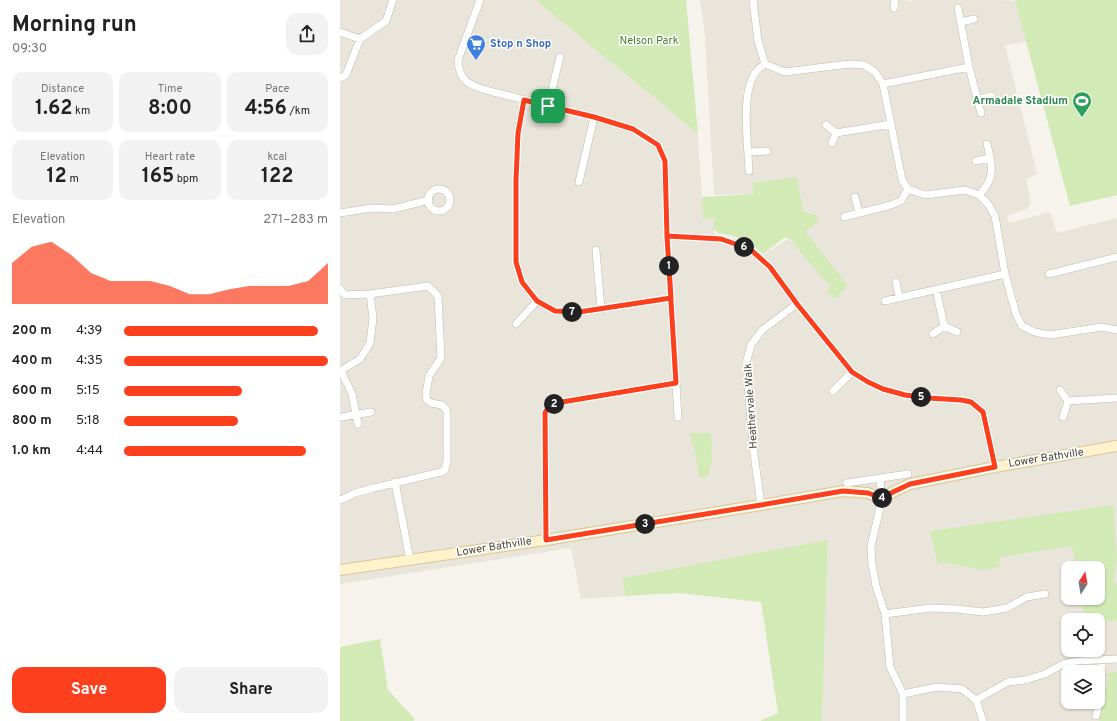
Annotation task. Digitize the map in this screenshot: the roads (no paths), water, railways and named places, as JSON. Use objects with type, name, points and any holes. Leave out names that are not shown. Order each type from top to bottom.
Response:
[{"type":"main road","name":"Lower Bathville","points":[[340,570],[546,540],[843,491],[868,493],[882,498],[910,484],[995,467],[1117,446]]},
{"type":"street","points":[[340,78],[346,75],[360,39],[386,21],[393,0]]},
{"type":"street","points":[[480,0],[458,60],[459,69],[464,81],[478,88],[594,117],[633,129],[658,145],[665,161],[667,236],[678,417]]},
{"type":"street","points":[[753,0],[758,41],[765,64]]},
{"type":"street","points":[[894,8],[895,0]]},
{"type":"street","points":[[958,8],[981,113]]},
{"type":"street","points":[[961,22],[974,19]]},
{"type":"street","points":[[340,32],[360,39]]},
{"type":"street","points":[[548,106],[560,57]]},
{"type":"street","points":[[765,64],[785,72],[849,64],[864,65],[875,72],[883,84],[902,180],[908,189],[925,195],[964,190],[979,195],[988,204],[995,216],[1005,274],[1016,314],[1022,326],[1035,332],[1050,335],[1102,327],[1117,330]]},
{"type":"street","points":[[749,171],[746,114],[747,90],[754,74],[765,64]]},
{"type":"street","points":[[883,84],[970,67]]},
{"type":"street","points":[[977,100],[992,96]]},
{"type":"street","points":[[524,100],[518,133],[516,180],[516,262],[522,282],[537,301],[555,311],[579,312],[671,298]]},
{"type":"street","points":[[579,182],[594,117]]},
{"type":"street","points":[[826,125],[836,133],[891,124]]},
{"type":"street","points":[[832,143],[836,133]]},
{"type":"street","points":[[979,195],[987,185],[992,172],[987,144]]},
{"type":"street","points":[[748,152],[767,151]]},
{"type":"street","points":[[976,161],[990,158]]},
{"type":"street","points":[[844,217],[901,201],[908,189]]},
{"type":"street","points":[[855,197],[859,213]]},
{"type":"street","points":[[340,213],[372,208],[393,209],[429,200]]},
{"type":"street","points":[[667,236],[721,239],[750,249],[770,267],[797,304],[852,372],[873,385],[905,395],[971,402],[983,412],[995,467]]},
{"type":"street","points":[[596,250],[601,309]]},
{"type":"street","points":[[1049,274],[1117,257]]},
{"type":"street","points":[[885,301],[1005,274]]},
{"type":"street","points":[[896,282],[899,297]]},
{"type":"street","points":[[340,289],[346,295],[370,294],[428,286],[438,296],[441,358],[428,376],[426,394],[431,403],[442,405],[447,412],[447,465],[445,470],[355,493],[340,500]]},
{"type":"street","points":[[936,289],[944,326]]},
{"type":"street","points":[[358,424],[352,394],[341,371],[360,360],[370,343],[373,318],[370,294]]},
{"type":"street","points":[[516,324],[537,301]]},
{"type":"street","name":"Heathervale Walk","points":[[761,505],[754,454],[746,364],[750,345],[762,330],[797,304]]},
{"type":"street","points":[[944,326],[957,332]]},
{"type":"street","points":[[933,334],[944,326]]},
{"type":"street","points":[[833,391],[852,372]]},
{"type":"street","points":[[546,540],[545,413],[549,406],[556,403],[676,383]]},
{"type":"street","points":[[1060,390],[1068,401]]},
{"type":"street","points":[[1068,401],[1117,398]]},
{"type":"street","points":[[1063,417],[1068,401]]},
{"type":"street","points":[[342,417],[371,412]]},
{"type":"street","points":[[847,483],[908,474]]},
{"type":"street","points":[[880,479],[882,498],[871,546],[872,565],[876,586],[885,614],[890,667],[903,694],[903,721]]},
{"type":"street","points":[[396,482],[410,560]]},
{"type":"street","points":[[885,614],[930,608],[983,612],[1007,608],[1027,597],[1045,594]]},
{"type":"street","points":[[976,700],[1008,682],[1024,680],[1045,674],[1063,664],[1077,661],[1117,659]]},
{"type":"street","points":[[1096,716],[1102,690],[1102,660]]},
{"type":"street","points":[[903,694],[937,687],[962,689],[976,700],[983,721]]},
{"type":"place","name":"Stop n Shop","points":[[476,61]]},
{"type":"place","name":"Armadale Stadium","points":[[1082,118]]},
{"type":"park label","name":"Nelson Park","points":[[649,41]]}]
